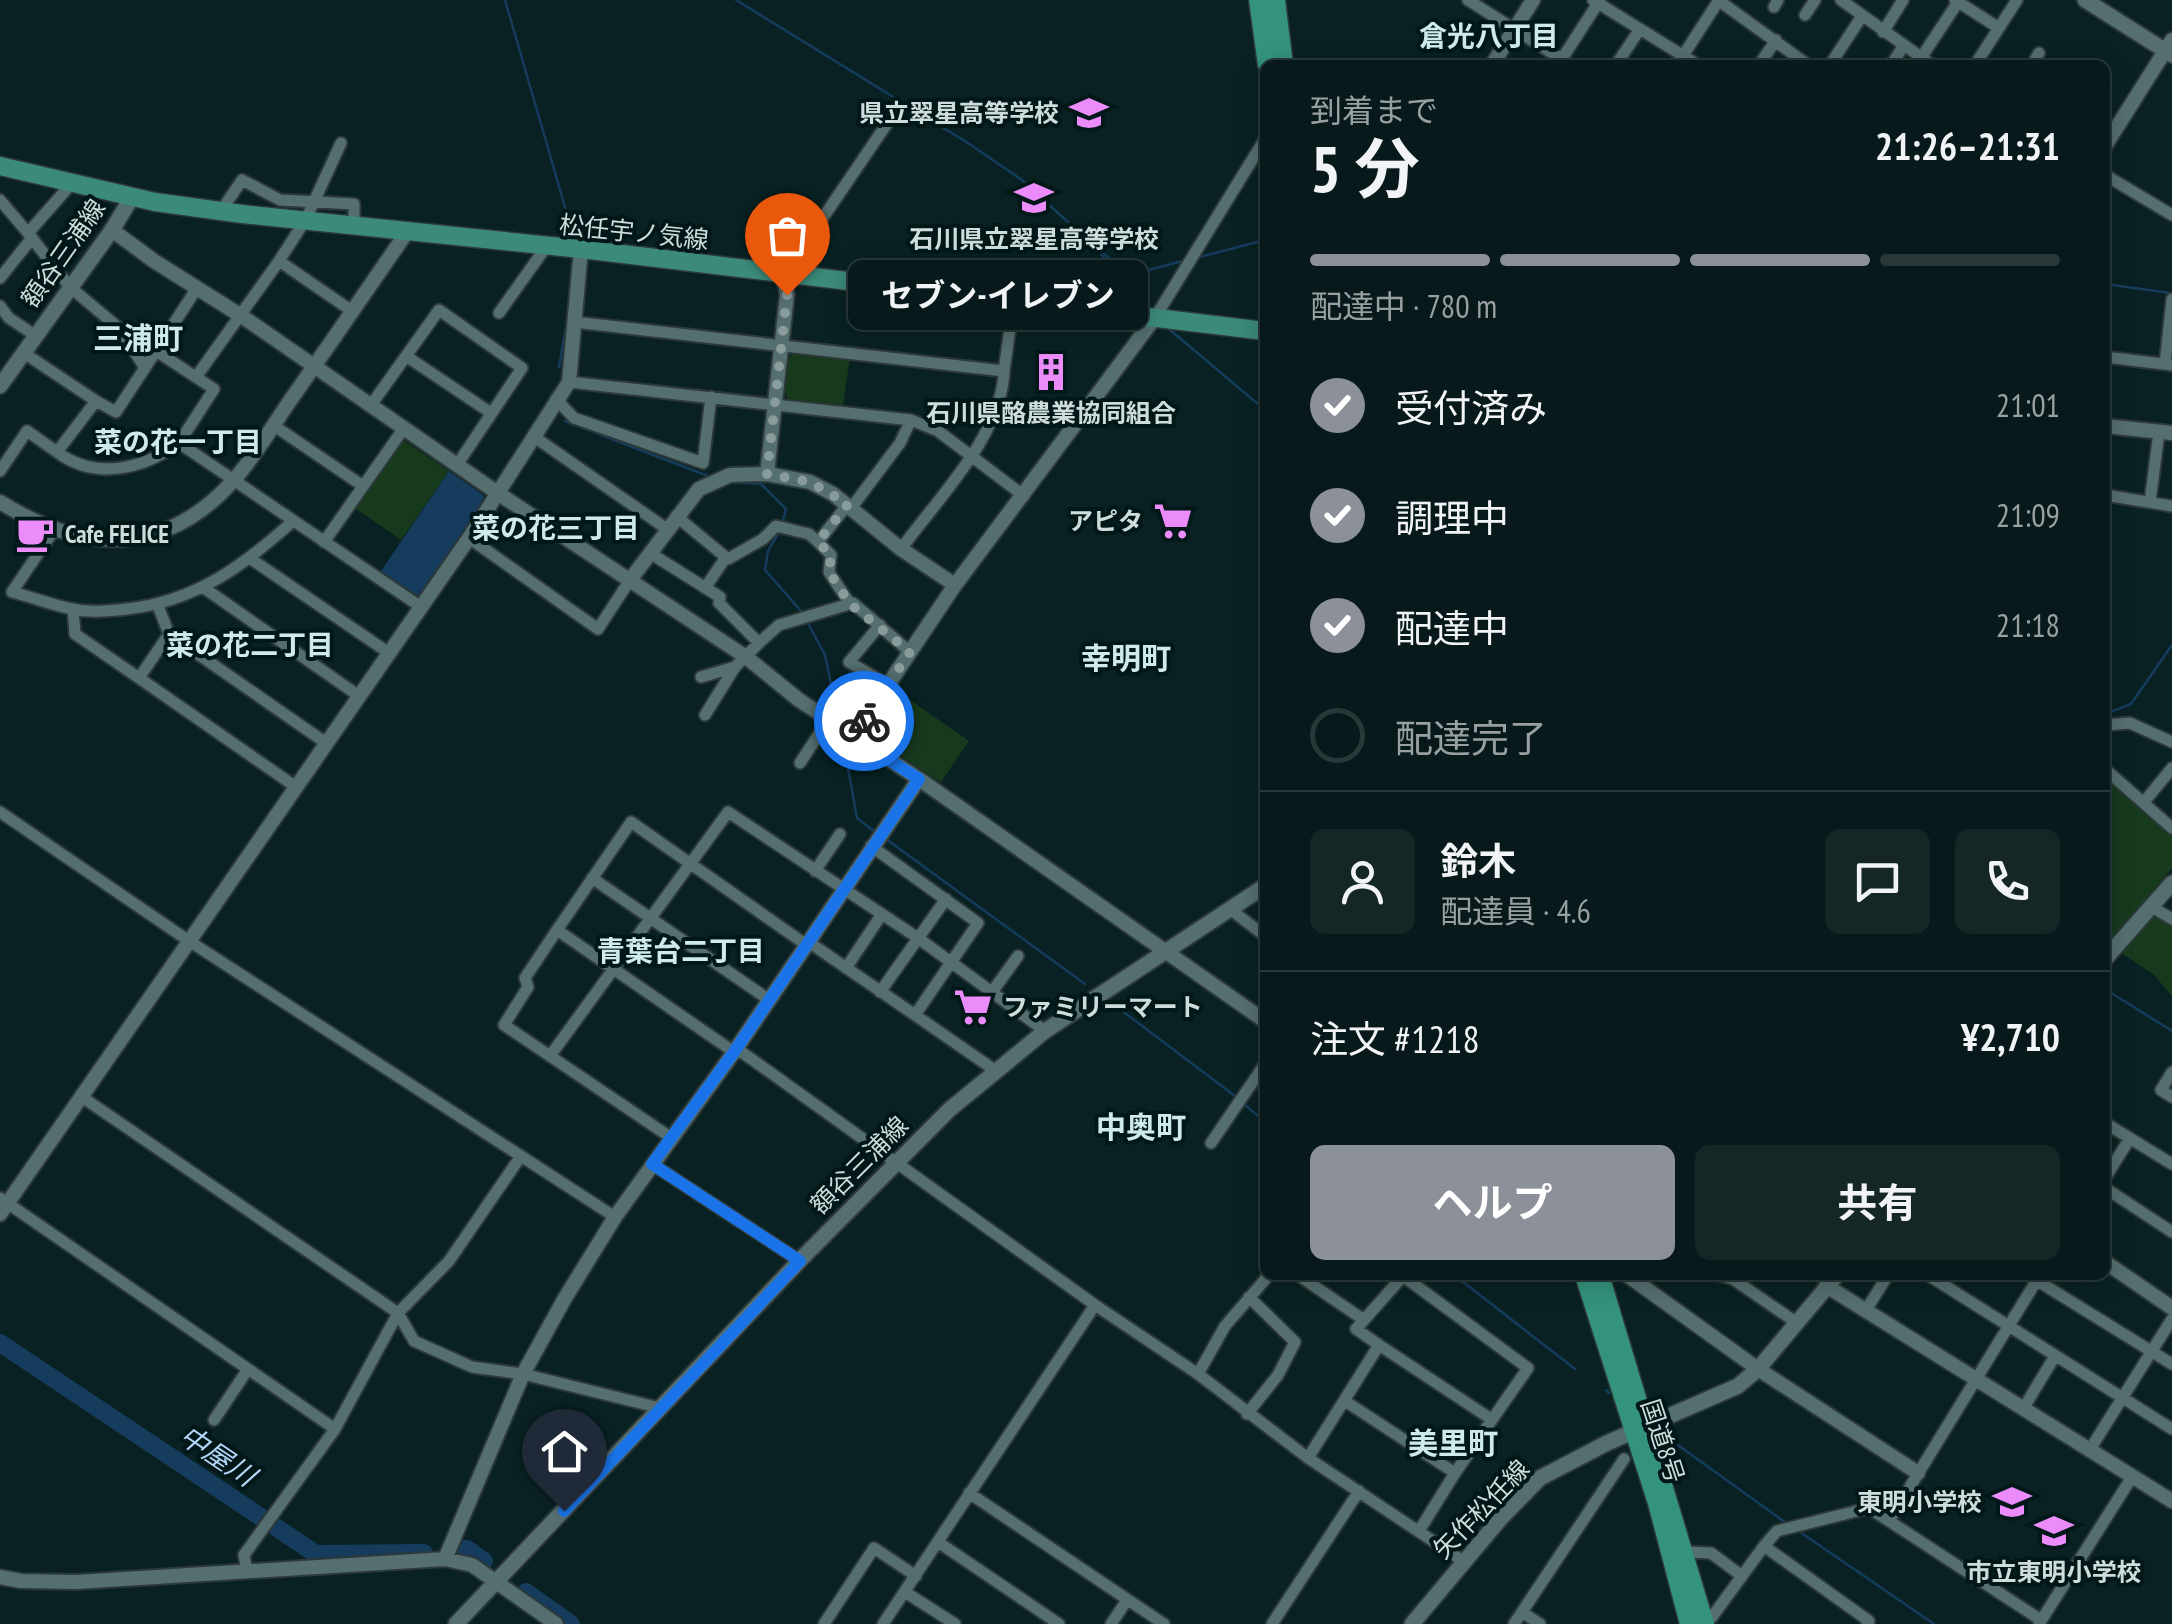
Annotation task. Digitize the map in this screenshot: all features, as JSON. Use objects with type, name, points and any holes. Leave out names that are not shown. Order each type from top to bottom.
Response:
[{"type":"highway","points":[[1258,0],[1265,60]]},
{"type":"highway","points":[[1276,0],[1283,60]]},
{"type":"highway","name":"国道8号","points":[[1586,1280],[1709,1620]]},
{"type":"highway","name":"国道8号","points":[[1601,1280],[1690,1624]]},
{"type":"main road","points":[[2085,0],[2170,48]]},
{"type":"main road","name":"松任宇ノ気線","points":[[0,166],[132,196],[221,211],[310,211],[354,226],[1260,329]]},
{"type":"main road","name":"額谷三浦線","points":[[0,386],[132,196]]},
{"type":"main road","points":[[2110,953],[2172,883]]},
{"type":"main road","name":"額谷三浦線","points":[[456,1624],[800,1261],[949,1110],[1045,1031],[1260,889]]},
{"type":"main road","name":"矢作松任線","points":[[1412,1624],[1540,1478],[1738,1386],[1758,1369],[1829,1280]]},
{"type":"street","points":[[1468,0],[1563,60]]},
{"type":"street","points":[[1495,60],[1533,0]]},
{"type":"street","points":[[1567,60],[1597,1],[1680,60],[1718,0],[1800,60]]},
{"type":"street","points":[[1805,15],[1815,0]]},
{"type":"street","points":[[1841,0],[1924,60]]},
{"type":"street","points":[[1883,32],[1903,0]]},
{"type":"street","points":[[1978,60],[2017,0]]},
{"type":"street","points":[[1928,60],[1956,1],[1999,28]]},
{"type":"street","points":[[1833,60],[1862,16]]},
{"type":"street","points":[[1619,60],[1640,29]]},
{"type":"street","points":[[1763,60],[1776,40]]},
{"type":"street","points":[[1894,60],[1903,46]]},
{"type":"street","points":[[2110,138],[2170,48]]},
{"type":"street","points":[[2035,60],[2039,53]]},
{"type":"street","points":[[767,474],[787,295],[784,275],[897,108]]},
{"type":"street","points":[[196,377],[310,211],[341,142]]},
{"type":"street","points":[[800,763],[888,686],[956,585],[1156,316],[1260,147]]},
{"type":"street","points":[[2110,178],[2172,215]]},
{"type":"street","points":[[221,211],[242,180],[278,209]]},
{"type":"street","points":[[0,278],[5,262],[74,182]]},
{"type":"street","points":[[0,200],[70,287],[120,328],[145,368]]},
{"type":"street","points":[[112,230],[630,580],[741,662],[919,779],[1260,1018]]},
{"type":"street","points":[[0,502],[54,530],[105,542],[149,537],[194,517],[233,481],[408,232]]},
{"type":"street","points":[[499,313],[546,247]]},
{"type":"street","points":[[335,1430],[2,1205],[82,1097],[469,538],[568,382],[575,249]]},
{"type":"street","points":[[278,261],[352,312]]},
{"type":"street","points":[[24,353],[116,412],[197,288]]},
{"type":"street","points":[[2110,358],[2168,364],[2172,298]]},
{"type":"street","points":[[901,549],[994,419],[1003,393],[1014,300]]},
{"type":"street","points":[[0,306],[9,318],[36,336]]},
{"type":"street","points":[[371,406],[439,310],[522,368],[457,465]]},
{"type":"street","points":[[574,322],[1004,371]]},
{"type":"street","points":[[0,471],[27,431],[68,461],[110,469],[149,461],[179,443],[214,390],[156,351]]},
{"type":"street","points":[[406,356],[492,414]]},
{"type":"street","points":[[568,382],[911,420],[938,431],[1024,496]]},
{"type":"street","points":[[556,398],[574,418],[703,464],[711,397]]},
{"type":"street","points":[[57,452],[96,401]]},
{"type":"street","points":[[818,542],[900,443],[911,420]]},
{"type":"street","points":[[273,424],[364,486]]},
{"type":"street","points":[[2110,426],[2166,432],[2150,502]]},
{"type":"street","points":[[324,542],[404,428]]},
{"type":"street","points":[[533,436],[726,557]]},
{"type":"street","points":[[179,443],[420,607]]},
{"type":"street","points":[[469,538],[598,629],[672,522],[712,482],[767,474],[810,482],[850,505],[901,549],[956,585]]},
{"type":"street","points":[[2110,496],[2172,506]]},
{"type":"street","points":[[54,530],[12,592],[73,610],[101,611],[158,606],[204,588],[251,559],[293,521]]},
{"type":"street","points":[[705,588],[726,557],[763,539],[776,526],[808,534],[831,555],[829,572],[850,604],[880,624],[910,652]]},
{"type":"street","points":[[650,553],[720,598],[719,604],[760,644]]},
{"type":"street","points":[[251,559],[389,652]]},
{"type":"street","points":[[204,588],[359,696]]},
{"type":"street","points":[[704,715],[741,662],[779,626],[850,604]]},
{"type":"street","points":[[158,606],[168,634],[326,743]]},
{"type":"street","points":[[73,610],[75,634],[296,788]]},
{"type":"street","points":[[880,624],[845,660],[888,686]]},
{"type":"street","points":[[139,678],[168,634]]},
{"type":"street","points":[[700,677],[741,662]]},
{"type":"street","points":[[2110,725],[2130,723],[2172,742]]},
{"type":"street","points":[[2144,802],[2172,768]]},
{"type":"street","points":[[2110,774],[2172,828]]},
{"type":"street","points":[[445,1559],[524,1374],[615,1217],[734,1052],[919,779]]},
{"type":"street","points":[[0,812],[189,941],[615,1217]]},
{"type":"street","points":[[550,1056],[728,812],[918,938],[1045,1031]]},
{"type":"street","points":[[670,1136],[504,1025],[528,987],[525,978],[532,966],[631,822],[996,1071]]},
{"type":"street","points":[[815,872],[840,834]]},
{"type":"street","points":[[876,839],[978,923],[916,1015]]},
{"type":"street","points":[[592,878],[768,999]]},
{"type":"street","points":[[880,992],[946,898]]},
{"type":"street","points":[[2152,906],[2172,919]]},
{"type":"street","points":[[1230,909],[1260,932]]},
{"type":"street","points":[[846,968],[882,914]]},
{"type":"street","points":[[557,930],[734,1052],[743,1053],[1198,1374],[1308,1458],[1464,1561]]},
{"type":"street","points":[[992,992],[1018,956]]},
{"type":"street","points":[[1211,1143],[1260,1071]]},
{"type":"street","points":[[2172,1072],[2161,1090],[2172,1097]]},
{"type":"street","points":[[82,1097],[398,1313],[414,1341],[428,1349],[472,1368],[524,1374],[660,1408]]},
{"type":"street","points":[[2110,1125],[2172,1164]]},
{"type":"street","points":[[2110,1170],[2130,1138]]},
{"type":"street","points":[[247,1571],[244,1555],[335,1430],[398,1313],[449,1260],[522,1156]]},
{"type":"street","points":[[652,1164],[800,1261]]},
{"type":"street","points":[[2110,1191],[2172,1232]]},
{"type":"street","points":[[2110,1265],[2172,1308]]},
{"type":"street","points":[[1198,1374],[1225,1326],[1264,1280]]},
{"type":"street","points":[[1305,1280],[1364,1320]]},
{"type":"street","points":[[1399,1280],[1356,1329],[1491,1420]]},
{"type":"street","points":[[1407,1280],[1528,1368],[1455,1473],[1420,1532]]},
{"type":"street","points":[[1634,1280],[1758,1369],[1918,1473]]},
{"type":"street","points":[[1734,1280],[1796,1323]]},
{"type":"street","points":[[1829,1280],[1866,1310],[2172,1501]]},
{"type":"street","points":[[1866,1310],[1885,1280]]},
{"type":"street","points":[[1936,1280],[2172,1429]]},
{"type":"street","points":[[1889,1521],[1978,1379],[2033,1280]]},
{"type":"street","points":[[2040,1280],[2172,1364]]},
{"type":"street","points":[[1247,1414],[1278,1376],[1295,1342],[1249,1297]]},
{"type":"street","points":[[883,1624],[1096,1305]]},
{"type":"street","points":[[2089,1450],[2172,1320]]},
{"type":"street","points":[[1308,1458],[1379,1345]]},
{"type":"street","points":[[2024,1409],[2056,1356]]},
{"type":"street","points":[[214,1420],[248,1369]]},
{"type":"street","points":[[1345,1401],[1455,1473]]},
{"type":"street","points":[[1514,1624],[1624,1459]]},
{"type":"street","points":[[1709,1620],[1777,1531],[1869,1508],[2040,1622],[2132,1477]]},
{"type":"street","points":[[1272,1624],[1359,1491]]},
{"type":"street","points":[[969,1494],[1164,1624]]},
{"type":"street","points":[[938,1542],[1059,1624]]},
{"type":"street","points":[[1764,1546],[1868,1624]]},
{"type":"street","points":[[824,1624],[874,1548],[916,1576]]},
{"type":"street","points":[[1685,1552],[1711,1553],[1742,1576]]},
{"type":"street","points":[[0,1577],[76,1582],[445,1559],[472,1565],[556,1624]]},
{"type":"street","points":[[905,1592],[955,1624]]},
{"type":"street","points":[[1111,1624],[1127,1600]]},
{"type":"street","points":[[1522,1612],[1540,1624]]},
{"type":"green space","points":[[793,352],[850,357],[843,405],[789,401],[784,376]]},
{"type":"green space","points":[[403,440],[449,471],[401,540],[355,508]]},
{"type":"green space","points":[[900,693],[969,741],[941,782],[874,739],[873,730]]},
{"type":"green space","points":[[2110,779],[2172,834],[2172,868],[2110,941]]},
{"type":"green space","points":[[2153,914],[2172,925],[2172,996],[2154,975],[2120,952]]},
{"type":"water","points":[[449,471],[483,495],[485,503],[415,599],[379,574]]},
{"type":"waterway","points":[[505,0],[574,238]]},
{"type":"waterway","points":[[736,0],[1022,180],[1093,245],[1148,308]]},
{"type":"waterway","points":[[1196,258],[1260,241]]},
{"type":"waterway","points":[[1102,252],[1129,275],[1183,261]]},
{"type":"waterway","points":[[2110,285],[2170,293]]},
{"type":"waterway","points":[[559,367],[568,316]]},
{"type":"waterway","points":[[1169,329],[1260,406]]},
{"type":"waterway","points":[[565,421],[708,476]]},
{"type":"waterway","points":[[725,482],[761,484],[786,509],[783,520]]},
{"type":"waterway","points":[[779,532],[768,551],[765,570],[801,611]]},
{"type":"waterway","points":[[809,625],[825,655],[838,718]]},
{"type":"waterway","points":[[2110,712],[2131,704],[2172,645]]},
{"type":"waterway","points":[[842,735],[857,818],[875,832]]},
{"type":"waterway","points":[[886,839],[1085,984]]},
{"type":"waterway","points":[[2110,992],[2172,1031]]},
{"type":"waterway","points":[[1113,1004],[1235,1096]]},
{"type":"waterway","points":[[1245,1105],[1260,1118]]},
{"type":"waterway","points":[[1460,1280],[1575,1369]]},
{"type":"waterway","name":"中屋川","points":[[0,1343],[316,1554],[424,1553]]},
{"type":"waterway","points":[[1606,1390],[1609,1393]]},
{"type":"waterway","points":[[1668,1438],[1789,1525]]},
{"type":"waterway","points":[[1800,1532],[1934,1624]]},
{"type":"waterway","name":"中屋川","points":[[460,1550],[467,1549],[484,1561]]},
{"type":"waterway","name":"中屋川","points":[[526,1592],[571,1624]]},
{"type":"way so far","points":[[787,295],[767,474],[810,482],[848,504],[818,542],[831,555],[829,572],[850,604],[910,652],[864,721]]},
{"type":"place","name":"県立翠星高等学校","points":[[1089,113]]},
{"type":"place","name":"石川県立翠星高等学校","points":[[1034,198]]},
{"type":"place","name":"セブン-イレブン","points":[[787,295]]},
{"type":"place","name":"石川県酪農業協同組合","points":[[1051,372]]},
{"type":"place","name":"アピタ","points":[[1173,521]]},
{"type":"place","name":"Cafe FELICE","points":[[35,534]]},
{"type":"place","name":"ファミリーマート","points":[[973,1007]]},
{"type":"place","name":"東明小学校","points":[[2012,1502]]},
{"type":"place","name":"市立東明小学校","points":[[2054,1531]]},
{"type":"district","name":"倉光八丁目","points":[[1489,35]]},
{"type":"district","name":"三浦町","points":[[138,337]]},
{"type":"district","name":"菜の花一丁目","points":[[178,441]]},
{"type":"district","name":"菜の花三丁目","points":[[556,527]]},
{"type":"district","name":"菜の花二丁目","points":[[250,644]]},
{"type":"district","name":"幸明町","points":[[1126,657]]},
{"type":"district","name":"青葉台二丁目","points":[[681,950]]},
{"type":"district","name":"中奥町","points":[[1141,1126]]},
{"type":"district","name":"美里町","points":[[1453,1442]]},
{"type":"route","points":[[564,1511],[800,1261],[652,1164],[734,1052],[919,779],[853,737],[864,721]]}]
